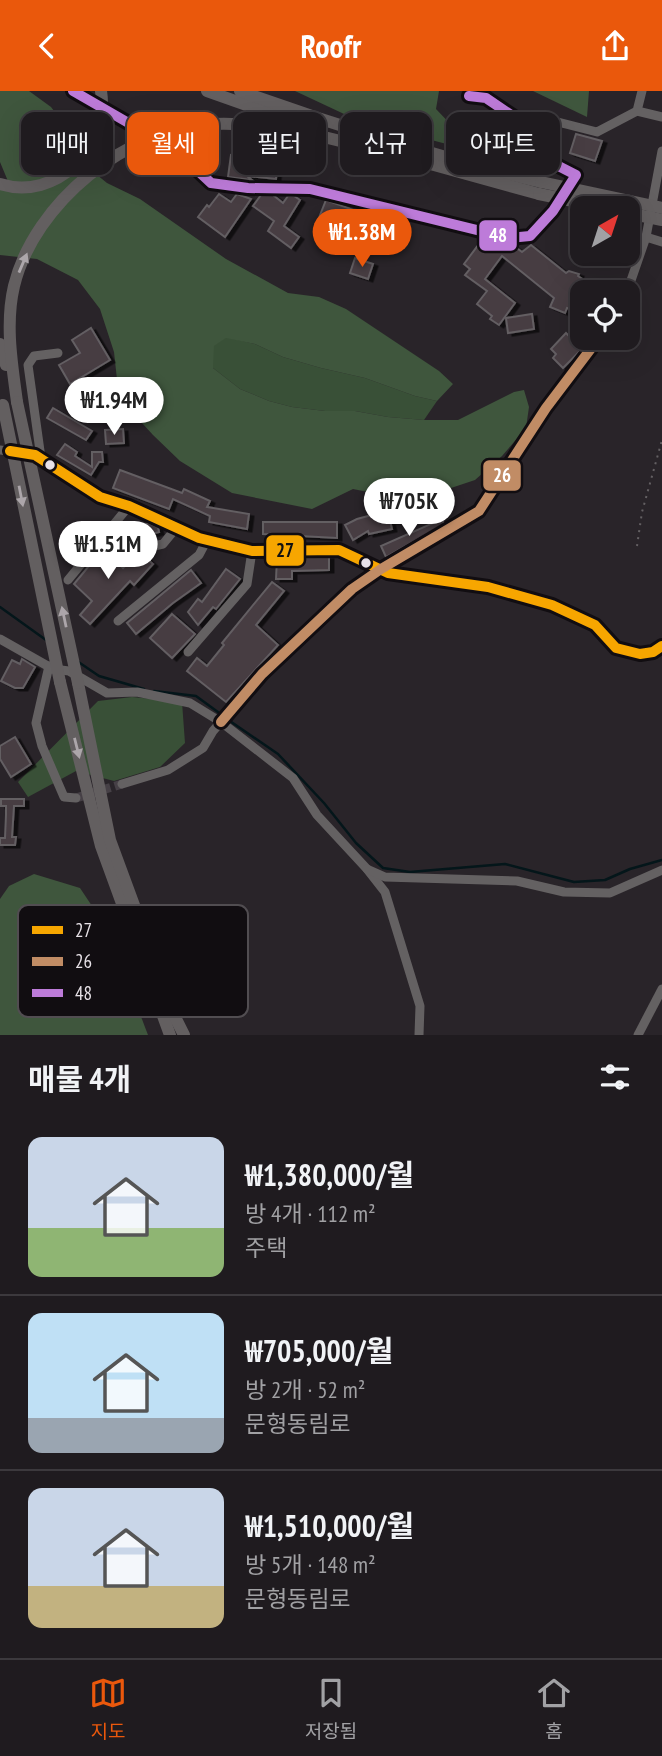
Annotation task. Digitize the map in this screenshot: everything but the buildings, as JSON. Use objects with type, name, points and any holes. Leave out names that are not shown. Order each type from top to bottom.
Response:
[{"type":"highway","points":[[0,184],[14,189],[45,184],[74,166],[92,146],[99,130],[102,115],[101,91]]},
{"type":"highway","points":[[206,91],[340,138]]},
{"type":"highway","points":[[240,91],[299,112]]},
{"type":"highway","points":[[255,91],[300,112]]},
{"type":"highway","points":[[326,121],[570,197]]},
{"type":"highway","points":[[17,403],[11,360],[10,324],[14,285],[21,265],[32,244],[59,206],[76,186],[113,156],[160,133],[210,124],[276,127],[340,142]]},
{"type":"highway","points":[[432,164],[540,188],[662,208]]},
{"type":"highway","points":[[640,215],[662,220]]},
{"type":"highway","points":[[0,344],[17,403],[110,840],[134,905]]},
{"type":"highway","points":[[1,401],[60,682],[102,846],[123,905]]},
{"type":"highway","points":[[164,1017],[170,1035]]},
{"type":"highway","points":[[175,1017],[184,1035]]},
{"type":"street","points":[[73,91],[86,100]]},
{"type":"street","points":[[637,111],[642,91]]},
{"type":"street","points":[[469,96],[486,98],[507,112]]},
{"type":"street","points":[[560,123],[597,132],[637,111],[662,117]]},
{"type":"street","points":[[631,280],[646,237],[662,151]]},
{"type":"street","points":[[202,175],[211,183],[248,188],[310,189],[509,239],[530,236],[553,211],[576,175],[560,167]]},
{"type":"street","points":[[646,237],[662,241]]},
{"type":"street","points":[[122,784],[168,770],[203,748],[220,722],[262,674],[352,589],[479,512],[546,408],[590,350]]},
{"type":"street","points":[[41,459],[28,365],[34,356],[58,352]]},
{"type":"street","points":[[0,450],[36,455],[100,497],[129,506],[207,540],[252,551],[339,550],[388,573],[488,587],[552,605],[595,625],[616,648],[640,654],[653,652],[662,646]]},
{"type":"street","points":[[68,580],[129,506]]},
{"type":"street","points":[[120,554],[163,544],[177,527]]},
{"type":"street","points":[[118,621],[199,555],[207,540]]},
{"type":"street","points":[[188,652],[247,584],[252,551]]},
{"type":"street","points":[[0,639],[49,666],[69,671],[107,694],[137,692],[190,703],[220,722],[293,778],[317,815],[385,892],[420,1006],[419,1035]]},
{"type":"street","points":[[49,666],[36,723],[42,746],[64,797],[76,798]]},
{"type":"street","points":[[367,869],[385,877],[517,881],[564,892],[610,893],[662,870]]},
{"type":"street","points":[[638,1035],[662,989]]},
{"type":"path","points":[[637,546],[642,512],[662,440]]},
{"type":"green space","points":[[0,91],[29,91],[55,112],[21,112],[21,175],[97,175],[107,183],[140,199],[226,259],[288,293],[319,297],[346,309],[439,371],[453,384],[437,401],[365,378],[283,357],[255,344],[226,338],[214,346],[213,368],[240,389],[292,407],[355,411],[424,420],[458,420],[514,392],[524,390],[529,407],[526,428],[502,456],[475,480],[412,501],[353,489],[312,509],[232,493],[180,461],[119,398],[114,352],[100,309],[78,280],[37,259],[0,255],[0,190],[10,186],[0,162]]},
{"type":"green space","points":[[295,91],[439,91],[436,109],[446,119],[446,144],[432,140],[432,112],[340,112]]},
{"type":"green space","points":[[533,91],[589,91],[587,117]]},
{"type":"green space","points":[[226,337],[255,344],[283,357],[365,378],[437,401],[424,420],[355,411],[292,407],[269,401],[240,389],[213,368],[213,346]]},
{"type":"green space","points":[[132,697],[182,702],[185,743],[160,767],[114,781],[76,771],[28,797],[18,782],[98,701]]},
{"type":"green space","points":[[34,874],[80,888],[91,905],[18,905],[18,1017],[141,1017],[148,1035],[0,1035],[0,899],[9,886]]},
{"type":"waterway","points":[[0,607],[46,640]]},
{"type":"waterway","points":[[77,661],[99,676],[144,689]]},
{"type":"waterway","points":[[154,691],[196,696],[222,715]]},
{"type":"waterway","points":[[227,719],[278,754],[324,803],[356,843],[383,868],[410,872],[505,864],[574,882],[605,880],[630,869],[662,860]]},
{"type":"tunnel","points":[[86,100],[127,123]]},
{"type":"tunnel","points":[[76,798],[122,784]]},
{"type":"transit line","name":"48","points":[[73,91],[177,151],[211,183],[248,188],[310,189],[509,238],[530,236],[553,211],[576,175],[535,154],[523,123],[486,98],[469,96]]},
{"type":"transit line","name":"26","points":[[221,722],[262,674],[352,589],[479,511],[546,408],[590,350]]},
{"type":"transit line","name":"27","points":[[10,451],[35,455],[100,497],[129,506],[199,538],[252,551],[339,550],[388,573],[488,587],[552,605],[595,625],[616,648],[640,654],[653,652],[662,646]]}]
